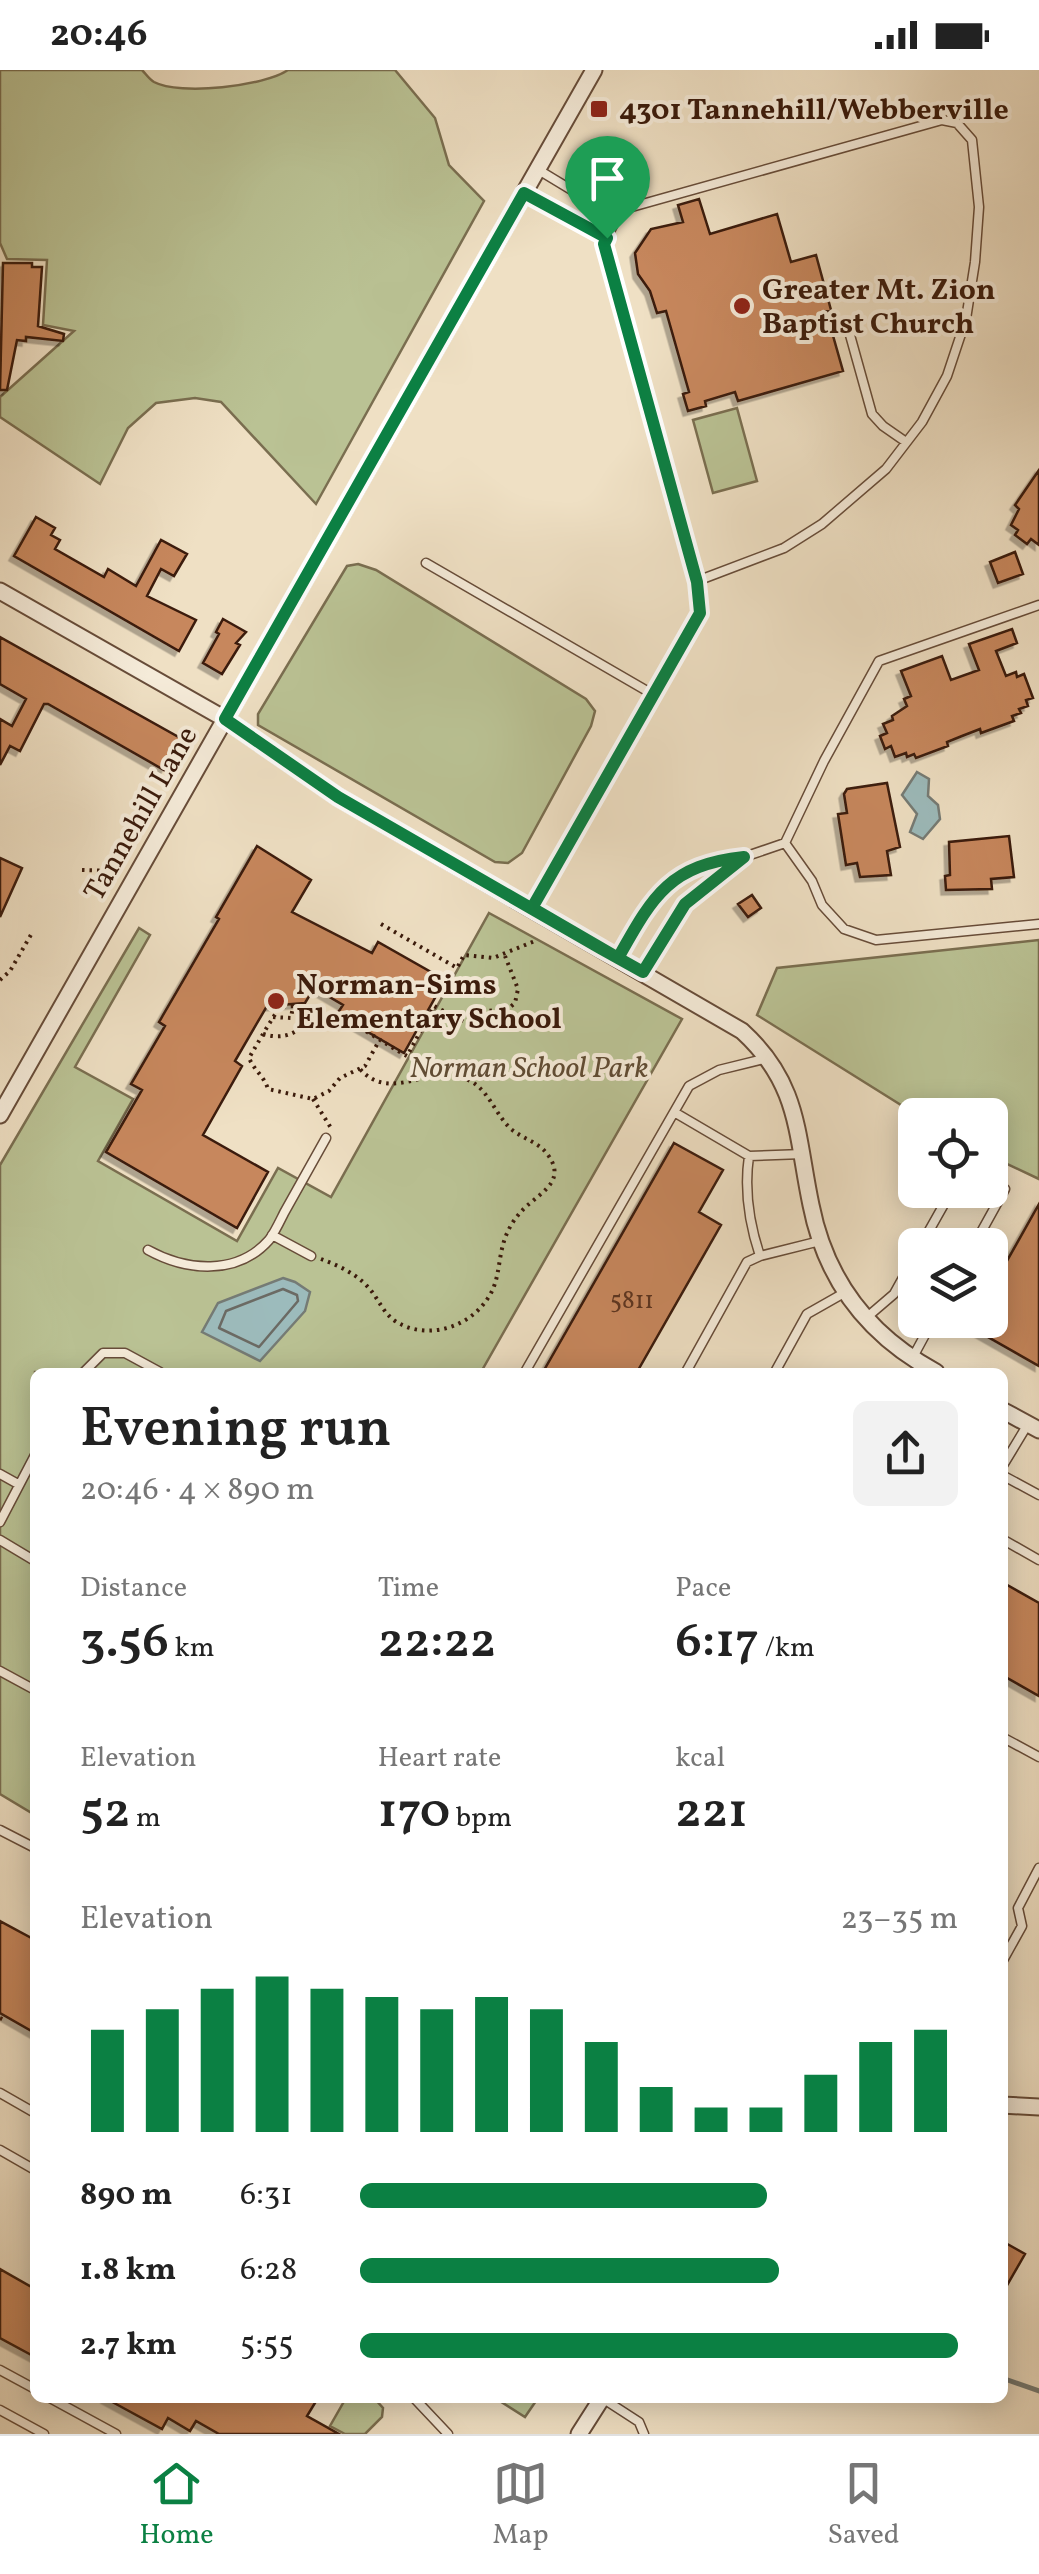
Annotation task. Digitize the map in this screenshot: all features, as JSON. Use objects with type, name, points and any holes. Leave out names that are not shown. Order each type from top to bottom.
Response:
[{"type":"street","name":"Tannehill Lane","points":[[0,1114],[594,70]]},
{"type":"street","points":[[0,591],[225,719],[338,797],[727,1019],[768,1058],[791,1099],[820,1241],[844,1293],[890,1344],[929,1368]]},
{"type":"street","points":[[1008,1413],[1033,1427]]},
{"type":"street","points":[[1008,2105],[1039,2108]]},
{"type":"street","points":[[579,2434],[599,2403]]},
{"type":"lane","points":[[532,908],[700,613],[697,582],[604,244],[621,210],[942,120],[957,123],[972,140],[979,207],[966,319],[947,376],[886,469],[822,524],[784,548],[697,582]]},
{"type":"lane","points":[[538,169],[618,218]]},
{"type":"lane","points":[[524,193],[607,238]]},
{"type":"lane","points":[[850,335],[872,414],[906,442]]},
{"type":"lane","points":[[426,563],[654,695]]},
{"type":"lane","points":[[618,958],[646,908],[672,879],[719,860],[744,857],[785,842],[879,661],[1039,605]]},
{"type":"lane","points":[[785,842],[812,881],[822,905],[844,929],[876,940],[1039,924]]},
{"type":"lane","points":[[643,972],[685,904],[744,857]]},
{"type":"lane","points":[[527,1368],[689,1086],[719,1070],[768,1058]]},
{"type":"lane","points":[[674,1112],[750,1156],[804,1154]]},
{"type":"lane","points":[[148,1250],[168,1262],[192,1267],[215,1267],[249,1255],[272,1234],[326,1138]]},
{"type":"lane","points":[[750,1156],[746,1175],[750,1220],[760,1256]]},
{"type":"lane","points":[[272,1234],[311,1256]]},
{"type":"lane","points":[[688,1368],[746,1262],[820,1241]]},
{"type":"lane","points":[[865,1319],[898,1287]]},
{"type":"lane","points":[[777,1368],[808,1314],[844,1293]]},
{"type":"lane","points":[[913,1358],[924,1338]]},
{"type":"lane","points":[[88,1368],[103,1352],[125,1353],[153,1368]]},
{"type":"lane","points":[[1008,1459],[1033,1427]]},
{"type":"lane","points":[[0,1522],[30,1464]]},
{"type":"lane","points":[[0,1474],[18,1484]]},
{"type":"lane","points":[[1008,1478],[1039,1496]]},
{"type":"lane","points":[[0,1540],[30,1557]]},
{"type":"lane","points":[[1008,1542],[1039,1560]]},
{"type":"lane","points":[[0,1672],[30,1687]]},
{"type":"lane","points":[[1008,1740],[1039,1758]]},
{"type":"lane","points":[[0,1830],[30,1845]]},
{"type":"lane","points":[[1008,1951],[1022,1926],[1018,1908],[1039,1868]]},
{"type":"lane","points":[[0,2093],[30,2109]]},
{"type":"lane","points":[[0,2150],[30,2167]]},
{"type":"lane","points":[[0,2370],[30,2386]]},
{"type":"lane","points":[[59,2403],[116,2434]]},
{"type":"lane","points":[[419,2403],[448,2434]]},
{"type":"lane","points":[[610,2403],[639,2422],[644,2434]]},
{"type":"lane","points":[[0,2410],[44,2434]]},
{"type":"path","points":[[82,870],[116,872]]},
{"type":"path","points":[[381,924],[456,968],[464,955],[483,959],[505,956],[535,941]]},
{"type":"path","points":[[0,980],[10,971],[32,933]]},
{"type":"path","points":[[263,1034],[274,1038],[289,1036],[316,1018],[331,1015],[407,1056],[434,1006],[474,1027],[488,1011],[515,1004],[518,990],[505,956]]},
{"type":"path","points":[[291,1018],[292,1006],[280,1007],[250,1058],[268,1089],[312,1099],[360,1069],[379,1041]]},
{"type":"path","points":[[273,1018],[291,1018],[306,1025]]},
{"type":"path","points":[[311,1256],[347,1271],[368,1286],[392,1319],[407,1327],[425,1331],[454,1326],[490,1296],[504,1234],[523,1208],[551,1186],[555,1175],[553,1164],[540,1146],[516,1134],[504,1123],[489,1096],[464,1077],[430,1076],[390,1085],[376,1081],[360,1069]]},
{"type":"path","points":[[312,1099],[331,1126],[326,1138]]},
{"type":"path","points":[[0,2018],[6,2021]]},
{"type":"green space","points":[[0,70],[142,70],[154,82],[166,86],[202,89],[261,81],[288,70],[395,70],[435,118],[449,165],[484,201],[316,504],[221,402],[195,398],[156,403],[128,428],[100,484],[0,417],[0,397],[74,331],[43,325],[47,260],[7,259],[0,243]]},
{"type":"green space","points":[[737,408],[757,481],[713,493],[693,420]]},
{"type":"green space","points":[[358,564],[376,570],[586,699],[595,711],[591,726],[522,853],[508,863],[495,862],[258,725],[258,714],[347,566]]},
{"type":"green space","name":"Norman School Park","points":[[489,913],[682,1019],[483,1368],[30,1368],[30,1812],[0,1794],[0,1165],[139,928],[150,935],[75,1067],[133,1099],[98,1161],[237,1241],[278,1168],[331,1197]]},
{"type":"green space","points":[[1039,940],[1039,1179],[1008,1164],[1008,1098],[898,1098],[898,1103],[757,1015],[777,968]]},
{"type":"green space","points":[[343,2403],[378,2403],[383,2408],[382,2417],[365,2434],[345,2434],[330,2426]]},
{"type":"green space","points":[[503,2403],[535,2403],[525,2417]]},
{"type":"water","points":[[917,772],[929,779],[928,796],[938,805],[940,819],[923,839],[910,832],[917,814],[902,795]]},
{"type":"water","points":[[283,1278],[310,1292],[305,1311],[260,1361],[202,1332],[218,1303]]},
{"type":"building","name":"Greater Mt. Zion Baptist Church","points":[[699,199],[710,234],[777,214],[791,262],[816,255],[843,371],[738,401],[735,392],[688,411],[683,394],[689,392],[666,311],[657,313],[650,291],[638,274],[635,253],[651,229],[683,222],[678,205]]},
{"type":"building","points":[[3,263],[42,267],[38,326],[64,334],[63,341],[26,337],[26,341],[17,340],[7,390],[0,390]]},
{"type":"building","points":[[1039,470],[1039,545],[1031,539],[1027,544],[1015,535],[1018,530],[1011,525],[1019,509],[1015,505]]},
{"type":"building","points":[[36,517],[55,528],[51,535],[60,540],[55,549],[104,577],[108,569],[136,586],[161,540],[187,554],[174,576],[161,569],[147,596],[196,620],[179,651],[14,556]]},
{"type":"building","points":[[1015,552],[1023,574],[998,583],[990,562]]},
{"type":"building","points":[[223,619],[246,632],[236,643],[240,645],[222,674],[203,663]]},
{"type":"building","points":[[1012,629],[1017,643],[996,651],[1006,676],[1024,674],[1033,698],[1026,700],[1028,706],[1019,709],[1021,713],[1012,716],[1014,721],[981,733],[980,729],[916,758],[914,754],[907,757],[906,753],[895,757],[891,746],[885,749],[880,736],[887,733],[883,724],[907,706],[904,699],[911,696],[901,671],[942,656],[951,680],[979,670],[969,644]]},
{"type":"building","points":[[0,637],[182,739],[164,770],[48,704],[44,704],[20,751],[10,746],[0,765],[0,719],[12,726],[26,699],[0,684]]},
{"type":"building","points":[[887,783],[900,847],[887,851],[891,875],[860,877],[857,863],[846,865],[838,814],[847,813],[847,789]]},
{"type":"building","points":[[1009,836],[1014,877],[991,879],[992,889],[946,890],[945,876],[950,875],[949,842]]},
{"type":"building","points":[[257,846],[311,880],[292,912],[372,953],[378,942],[445,980],[404,1053],[337,1014],[343,1005],[314,988],[305,1003],[267,1006],[235,1061],[242,1066],[203,1135],[268,1172],[237,1228],[106,1152],[142,1090],[131,1084],[165,1026],[159,1022]]},
{"type":"building","points":[[0,858],[22,868],[0,917]]},
{"type":"building","points":[[752,895],[761,908],[748,917],[738,904]]},
{"type":"building","points":[[674,1143],[723,1170],[699,1212],[721,1225],[639,1368],[545,1368]]},
{"type":"building","points":[[1039,1204],[1039,1366],[990,1338],[1008,1338],[1008,1259]]},
{"type":"building","points":[[1008,1585],[1039,1603],[1039,1696],[1008,1678]]},
{"type":"building","points":[[0,1921],[30,1937],[30,2030],[0,2013]]},
{"type":"building","points":[[1008,2244],[1025,2254],[1008,2284]]},
{"type":"building","points":[[0,2269],[30,2286],[30,2354],[0,2338]]},
{"type":"building","points":[[114,2403],[315,2403],[307,2416],[339,2434],[219,2434],[196,2421],[190,2431],[168,2418],[162,2429]]},
{"type":"waterway","points":[[1008,2380],[1039,2391]]},
{"type":"place","name":"4301 Tannehill/Webberville","points":[[599,109]]},
{"type":"place","name":"Greater Mt. Zion Baptist Church","points":[[742,306]]},
{"type":"place","name":"Norman-Sims Elementary School","points":[[276,1001]]},
{"type":"route","points":[[524,193],[607,238],[604,244],[619,303],[697,582],[700,613],[532,908],[618,958],[646,908],[672,879],[719,860],[744,857],[685,904],[643,972],[600,948],[338,797],[225,719],[524,193]]}]
